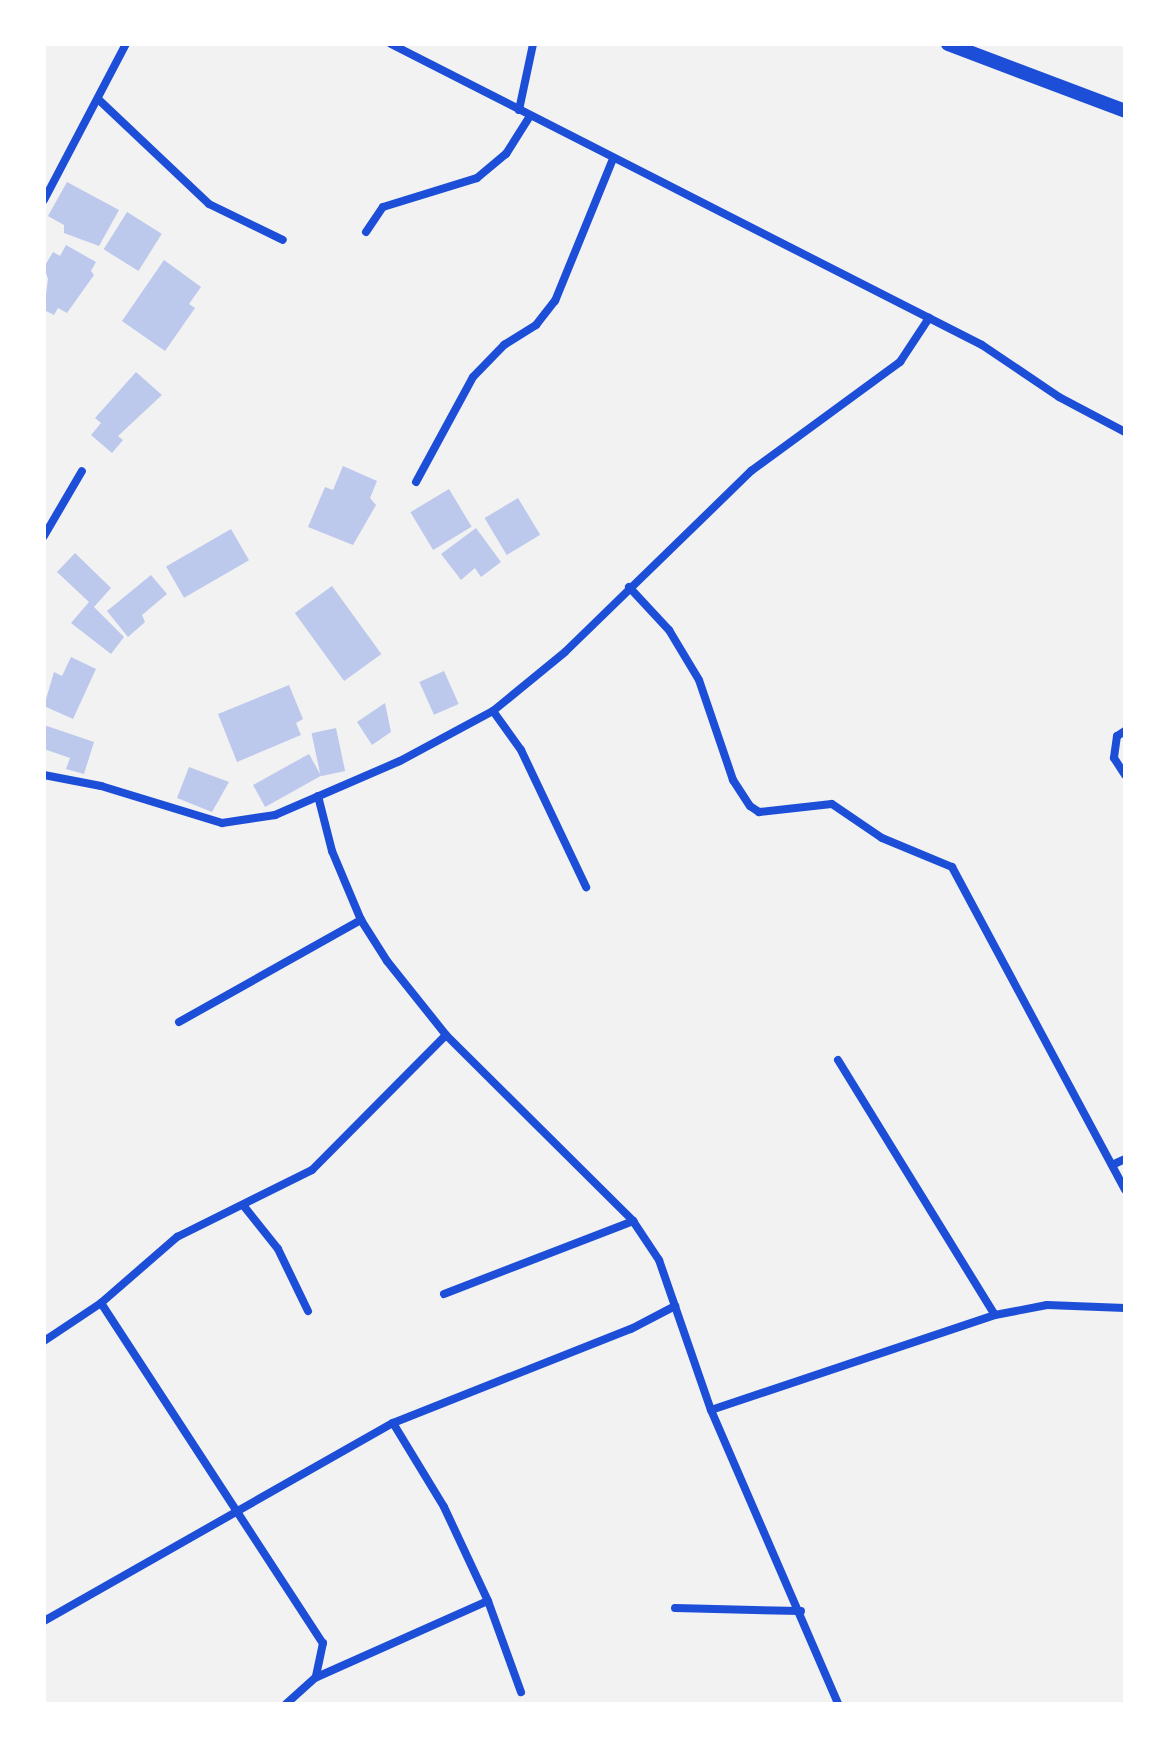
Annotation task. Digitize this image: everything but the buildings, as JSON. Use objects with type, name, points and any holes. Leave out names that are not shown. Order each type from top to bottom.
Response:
[{"type":"main road","points":[[948,44],[1125,111]]},
{"type":"street","points":[[44,200],[126,44]]},
{"type":"street","points":[[391,44],[929,318],[1125,432]]},
{"type":"street","points":[[519,110],[533,44]]},
{"type":"street","points":[[98,99],[209,204],[283,240]]},
{"type":"street","points":[[366,232],[383,207],[477,178],[506,154],[530,116]]},
{"type":"street","points":[[416,482],[473,377],[504,345],[536,325],[555,301],[613,159]]},
{"type":"street","points":[[44,775],[101,786],[222,823],[275,815],[400,761],[493,711],[565,652],[751,471],[900,362],[929,318]]},
{"type":"street","points":[[44,536],[82,471]]},
{"type":"street","points":[[629,587],[669,630],[699,680],[733,780],[750,806],[759,812],[832,804],[882,838],[952,867],[1125,1190]]},
{"type":"street","points":[[493,711],[521,750],[586,887]]},
{"type":"street","points":[[1125,731],[1117,736],[1114,758],[1125,775]]},
{"type":"street","points":[[318,796],[332,851],[361,920],[446,1035],[633,1221],[659,1260],[711,1410],[801,1611],[838,1704]]},
{"type":"street","points":[[179,1022],[361,920]]},
{"type":"street","points":[[44,1341],[101,1303],[177,1237],[243,1205],[331,1156],[446,1035]]},
{"type":"street","points":[[838,1060],[995,1315]]},
{"type":"street","points":[[1112,1165],[1125,1159]]},
{"type":"street","points":[[243,1205],[278,1249],[308,1311]]},
{"type":"street","points":[[444,1294],[633,1221]]},
{"type":"street","points":[[101,1303],[323,1643],[316,1677]]},
{"type":"street","points":[[711,1410],[995,1315],[1047,1305],[1125,1308]]},
{"type":"street","points":[[44,1621],[393,1423],[631,1329],[675,1306]]},
{"type":"street","points":[[393,1423],[444,1507],[488,1601],[521,1692]]},
{"type":"street","points":[[286,1704],[316,1677],[488,1601]]},
{"type":"street","points":[[675,1608],[801,1611]]}]
